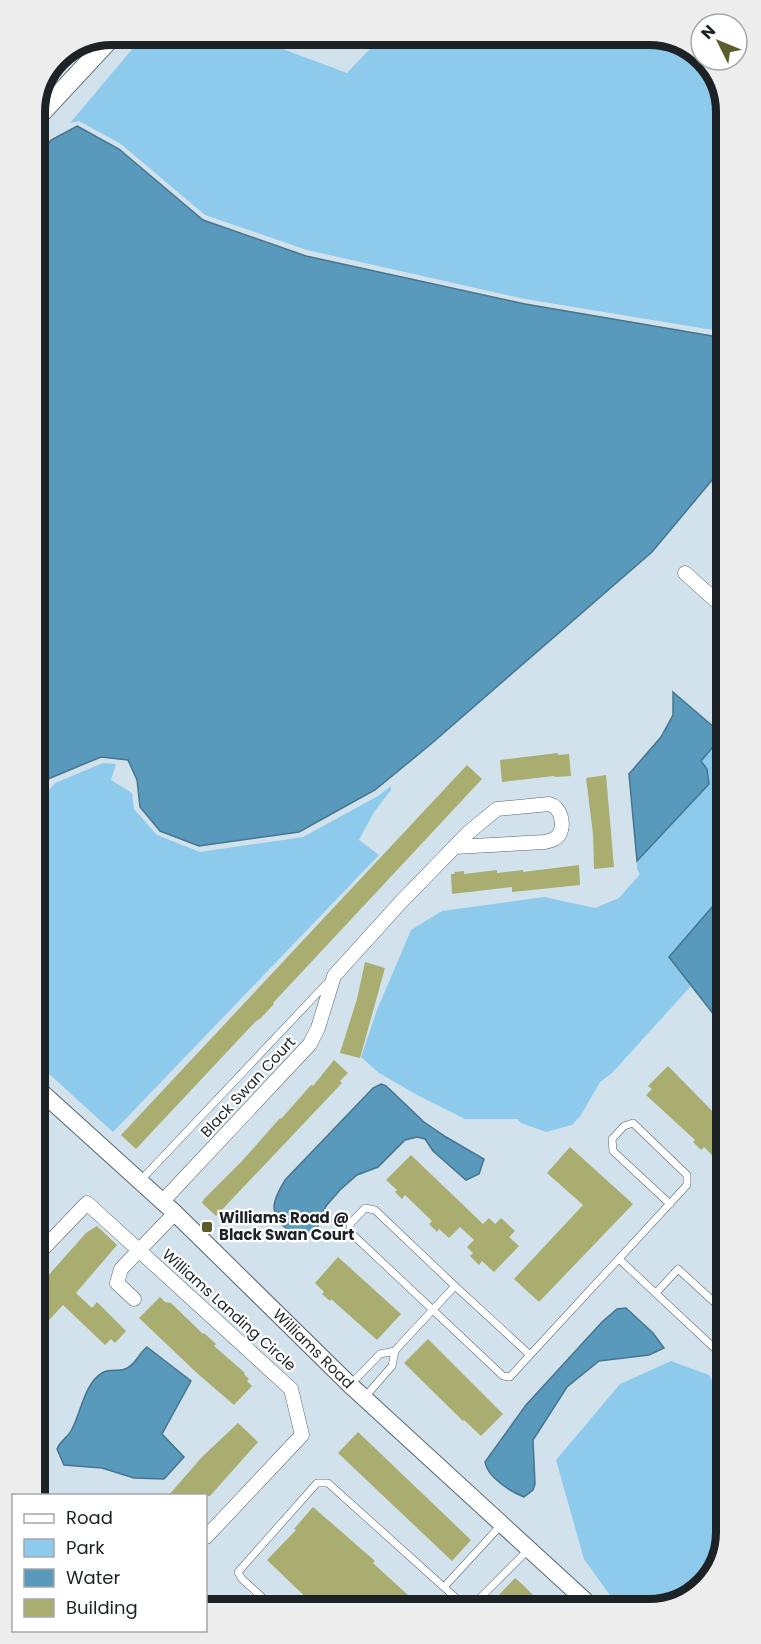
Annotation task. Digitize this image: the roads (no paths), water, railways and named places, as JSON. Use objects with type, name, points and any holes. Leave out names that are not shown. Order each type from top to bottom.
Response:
[{"type":"main road","points":[[45,109],[103,46]]},
{"type":"street","points":[[685,573],[716,601]]},
{"type":"street","name":"Black Swan Court","points":[[169,1207],[310,1044],[318,1028],[334,976],[454,847],[497,809],[549,804],[556,806],[559,810],[561,826],[554,839],[545,842],[454,847]]},
{"type":"street","name":"Williams Road","points":[[45,1095],[169,1207],[350,1386],[583,1599]]},
{"type":"street","name":"Williams Landing Circle","points":[[45,1247],[87,1203],[291,1389],[303,1435],[207,1536]]},
{"type":"street","name":"Williams Landing Circle","points":[[134,1299],[117,1283],[118,1276],[169,1207]]},
{"type":"lane","points":[[139,1182],[334,976]]},
{"type":"lane","points":[[530,1355],[375,1210],[364,1208],[350,1224],[350,1232],[503,1376],[510,1377],[670,1204],[687,1185],[687,1175],[633,1124],[624,1126],[612,1139],[613,1151],[670,1204]]},
{"type":"lane","points":[[619,1259],[716,1350]]},
{"type":"lane","points":[[656,1293],[678,1269],[716,1304]]},
{"type":"lane","points":[[364,1398],[392,1366],[395,1351],[455,1286]]},
{"type":"lane","points":[[350,1386],[380,1354],[395,1351]]},
{"type":"lane","points":[[264,1599],[242,1579],[238,1572],[317,1483],[328,1483],[458,1599]]},
{"type":"lane","points":[[444,1586],[502,1524]]},
{"type":"lane","points":[[479,1599],[529,1549]]},
{"type":"water","points":[[77,126],[119,149],[203,220],[306,256],[525,304],[716,337],[716,475],[652,552],[431,744],[375,790],[299,832],[199,846],[160,831],[140,807],[137,780],[128,760],[101,757],[45,781],[45,148],[51,140]]},
{"type":"water","points":[[673,692],[716,729],[716,743],[701,761],[707,769],[709,784],[637,861],[629,774],[661,737],[673,715]]},
{"type":"water","points":[[716,902],[716,1017],[669,957]]},
{"type":"water","points":[[381,1084],[386,1086],[424,1122],[484,1159],[479,1174],[466,1180],[433,1151],[425,1139],[417,1137],[405,1140],[378,1167],[357,1175],[340,1190],[326,1206],[314,1236],[301,1236],[288,1230],[278,1219],[274,1206],[285,1180],[373,1088]]},
{"type":"water","points":[[626,1308],[653,1333],[664,1348],[649,1355],[599,1361],[567,1387],[533,1440],[535,1484],[533,1490],[524,1497],[506,1488],[490,1473],[485,1462],[526,1405],[602,1322],[617,1309]]},
{"type":"water","points":[[147,1347],[191,1381],[162,1434],[184,1457],[164,1479],[134,1478],[102,1468],[64,1465],[57,1449],[71,1431],[91,1384],[105,1372],[129,1367]]},
{"type":"place","name":"Williams Road @ Black Swan Court","points":[[207,1227]]}]
